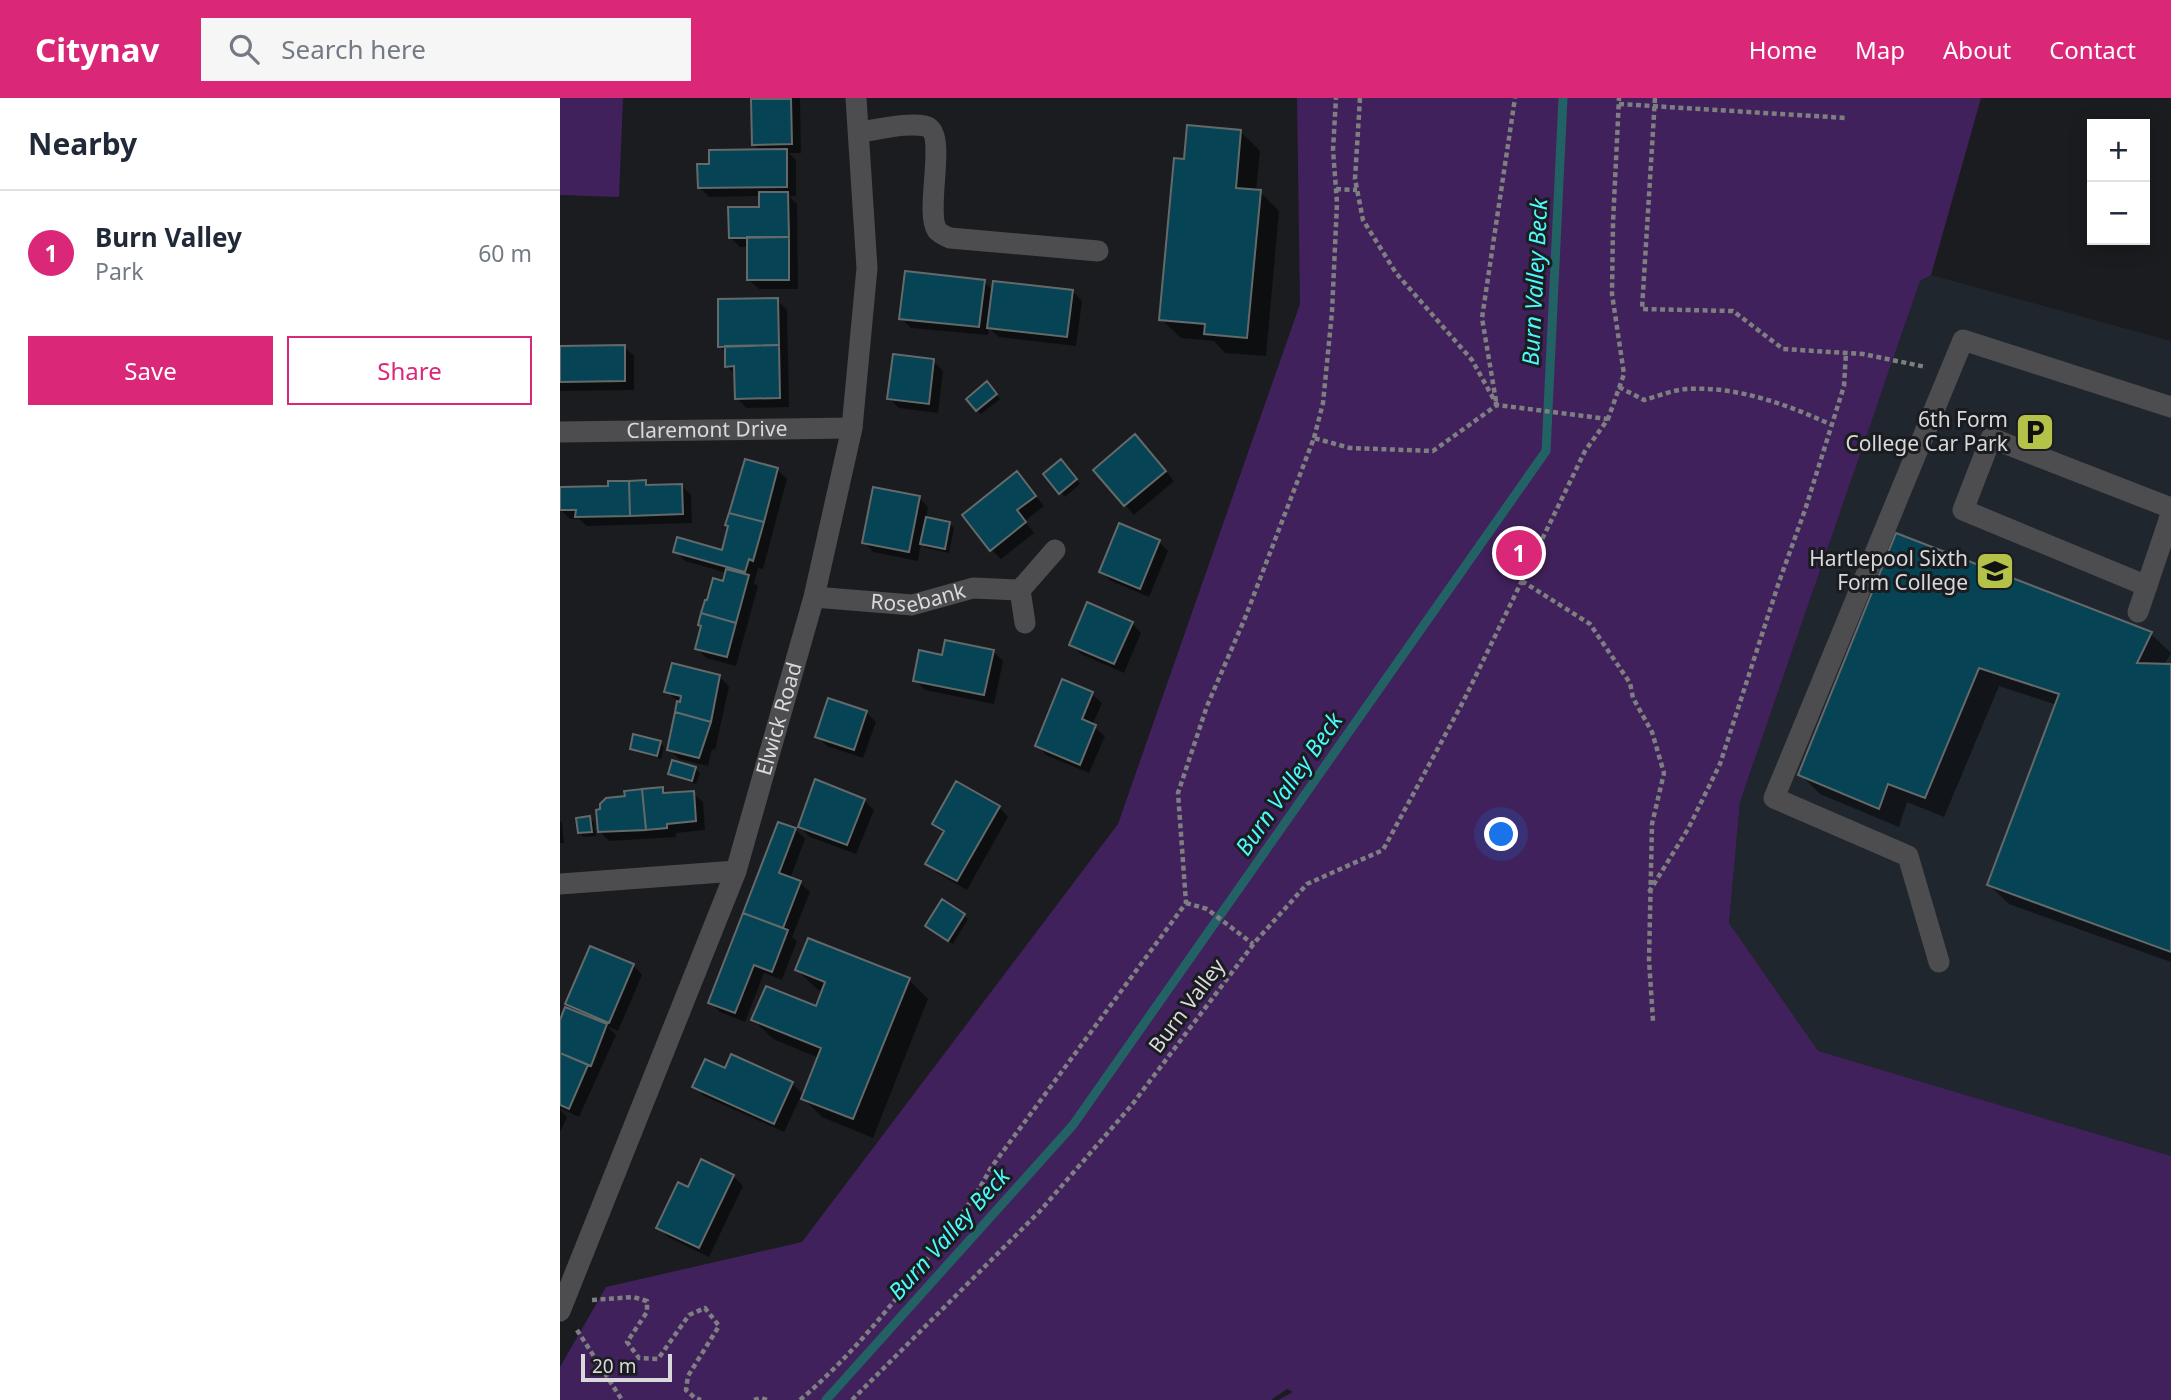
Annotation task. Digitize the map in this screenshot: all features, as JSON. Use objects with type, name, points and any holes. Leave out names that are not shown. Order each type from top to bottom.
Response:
[{"type":"street","name":"Elwick Road","points":[[561,1308],[736,871],[814,597],[852,428],[867,268],[856,98]]},
{"type":"street","points":[[859,132],[909,126],[926,126],[933,130],[936,149],[932,219],[938,232],[950,238],[1098,251]]},
{"type":"street","points":[[1939,962],[1908,856],[1774,798],[1963,340],[2171,407]]},
{"type":"street","name":"Claremont Drive","points":[[560,432],[852,428]]},
{"type":"street","points":[[2147,586],[1963,510],[1991,438],[2171,508]]},
{"type":"street","points":[[2138,612],[2171,514]]},
{"type":"street","points":[[1025,623],[1020,590],[1055,550]]},
{"type":"street","name":"Rosebank","points":[[814,597],[912,605],[973,588],[1020,590]]},
{"type":"street","points":[[560,884],[736,871]]},
{"type":"path","points":[[800,1400],[847,1357],[916,1274],[980,1191],[990,1169],[1186,903],[1178,793],[1207,706],[1245,618],[1314,439],[1323,403],[1331,325],[1337,203],[1333,150],[1336,98]]},
{"type":"path","points":[[1360,98],[1355,179],[1363,220],[1396,273],[1472,360],[1497,405]]},
{"type":"path","points":[[1497,405],[1482,318],[1515,98]]},
{"type":"path","points":[[1655,98],[1642,309],[1733,311],[1783,349],[1863,354],[1950,372]]},
{"type":"path","points":[[1619,101],[1655,106],[1846,118]]},
{"type":"path","name":"Burn Valley","points":[[852,1400],[1041,1211],[1131,1106],[1253,944],[1307,884],[1383,850],[1464,700],[1585,451],[1608,419],[1624,374],[1612,294],[1619,101]]},
{"type":"path","points":[[1336,189],[1357,190]]},
{"type":"path","points":[[1650,892],[1688,829],[1720,764],[1844,386],[1846,353]]},
{"type":"path","points":[[1619,387],[1644,400],[1685,389],[1734,391],[1795,408],[1832,425]]},
{"type":"path","points":[[1314,439],[1350,448],[1433,451],[1497,405],[1608,419]]},
{"type":"path","points":[[1522,581],[1590,624],[1630,683],[1633,698],[1652,732],[1664,773],[1652,824],[1649,960],[1653,1021]]},
{"type":"path","points":[[1186,903],[1207,909],[1253,944]]},
{"type":"path","points":[[622,1400],[561,1308],[580,1300],[633,1297],[647,1301],[647,1312],[627,1342],[639,1357],[658,1359],[689,1315],[705,1308],[719,1326],[688,1376],[686,1390],[701,1400]]},
{"type":"path","points":[[754,1400],[767,1400]]},
{"type":"shaded area","points":[[560,98],[623,98],[619,197],[560,195]]},
{"type":"shaded area","points":[[1297,98],[1981,98],[1931,275],[1920,281],[1740,802],[1729,923],[1818,1051],[2171,1156],[2171,1400],[1278,1400],[1293,1392],[1287,1389],[1271,1400],[560,1400],[560,1367],[606,1287],[802,1242],[1118,824],[1300,304]]},
{"type":"shaded area","name":"Hartlepool Sixth Form College","points":[[1931,275],[2171,341],[2171,1156],[1817,1051],[1729,923],[1740,802],[1920,281]]},
{"type":"building","points":[[751,99],[791,99],[792,144],[752,145]]},
{"type":"building","points":[[1187,125],[1241,130],[1236,188],[1261,190],[1247,338],[1204,334],[1205,324],[1159,320],[1174,158],[1184,159]]},
{"type":"building","points":[[787,149],[787,187],[698,188],[697,164],[709,164],[709,150]]},
{"type":"building","points":[[759,192],[788,192],[789,237],[729,238],[728,207],[759,207]]},
{"type":"building","points":[[747,237],[789,237],[789,280],[747,280]]},
{"type":"building","points":[[905,271],[985,280],[979,327],[899,319]]},
{"type":"building","points":[[993,281],[1073,290],[1067,337],[987,328]]},
{"type":"building","points":[[778,298],[779,345],[718,347],[718,299]]},
{"type":"building","points":[[625,345],[625,381],[560,382],[560,346]]},
{"type":"building","points":[[779,345],[780,398],[735,399],[734,366],[725,367],[725,346]]},
{"type":"building","points":[[893,354],[934,359],[929,404],[887,399]]},
{"type":"building","points":[[987,381],[997,394],[976,411],[966,399]]},
{"type":"building","points":[[1135,434],[1166,471],[1124,506],[1093,470]]},
{"type":"building","points":[[745,459],[778,468],[764,522],[729,513]]},
{"type":"building","points":[[1061,459],[1077,479],[1059,494],[1043,474]]},
{"type":"building","points":[[1017,471],[1036,496],[1017,510],[1026,522],[990,551],[962,515]]},
{"type":"building","points":[[646,480],[646,485],[682,484],[683,514],[630,516],[629,481]]},
{"type":"building","points":[[608,481],[629,481],[630,516],[575,517],[576,510],[560,510],[560,487],[608,486]]},
{"type":"building","points":[[873,487],[920,496],[909,552],[862,543]]},
{"type":"building","points":[[729,513],[764,522],[753,561],[749,559],[745,572],[673,552],[677,537],[722,550]]},
{"type":"building","points":[[926,517],[950,522],[945,549],[920,544]]},
{"type":"building","points":[[1119,523],[1160,540],[1140,589],[1099,572]]},
{"type":"building","points":[[1896,533],[2152,632],[2137,663],[2171,664],[2171,952],[1987,885],[2059,694],[1979,668],[1925,798],[1888,784],[1879,809],[1798,775]]},
{"type":"building","points":[[726,569],[749,575],[736,623],[701,613],[713,578],[723,581]]},
{"type":"building","points":[[1087,602],[1133,622],[1114,664],[1069,645]]},
{"type":"building","points":[[701,613],[736,623],[727,657],[695,649],[701,626],[698,625]]},
{"type":"building","points":[[945,640],[994,650],[984,695],[913,681],[919,650],[942,655]]},
{"type":"building","points":[[672,663],[720,675],[711,722],[675,712],[681,696],[664,692]]},
{"type":"building","points":[[1062,679],[1093,692],[1082,719],[1096,725],[1080,765],[1035,746]]},
{"type":"building","points":[[828,698],[867,711],[854,750],[815,737]]},
{"type":"building","points":[[675,712],[711,722],[699,758],[667,750]]},
{"type":"building","points":[[633,734],[661,741],[657,756],[630,749]]},
{"type":"building","points":[[672,760],[696,767],[692,781],[668,774]]},
{"type":"building","points":[[815,779],[865,799],[847,845],[798,827]]},
{"type":"building","points":[[956,781],[1000,806],[957,881],[925,864],[944,831],[932,824]]},
{"type":"building","points":[[663,787],[663,793],[694,791],[696,821],[667,824],[667,828],[646,830],[642,789]]},
{"type":"building","points":[[642,789],[646,830],[598,832],[596,810],[600,809],[600,804],[606,798],[625,796],[624,791]]},
{"type":"building","points":[[590,816],[592,832],[578,833],[576,818]]},
{"type":"building","points":[[778,822],[796,828],[779,873],[801,881],[783,928],[743,913]]},
{"type":"building","points":[[942,899],[965,914],[948,941],[925,926]]},
{"type":"building","points":[[743,913],[788,930],[772,972],[754,965],[735,1013],[708,1003]]},
{"type":"building","points":[[808,938],[910,978],[853,1119],[801,1099],[821,1048],[751,1020],[766,986],[816,1006],[825,982],[795,970]]},
{"type":"building","points":[[590,946],[634,964],[609,1023],[565,1004]]},
{"type":"building","points":[[565,1007],[607,1024],[591,1066],[560,1053],[560,1020]]},
{"type":"building","points":[[560,1053],[588,1065],[569,1109],[560,1105]]},
{"type":"building","points":[[731,1054],[793,1082],[774,1124],[692,1087],[705,1059],[725,1068]]},
{"type":"building","points":[[701,1159],[734,1175],[699,1248],[656,1228],[678,1182],[688,1187]]},
{"type":"waterway","name":"Burn Valley Beck","points":[[826,1400],[1073,1125],[1546,451],[1563,98]]},
{"type":"place","name":"6th Form College Car Park","points":[[2035,432]]},
{"type":"place","name":"Burn Valley","points":[[1519,553]]},
{"type":"place","name":"Hartlepool Sixth Form College","points":[[1995,571]]}]
